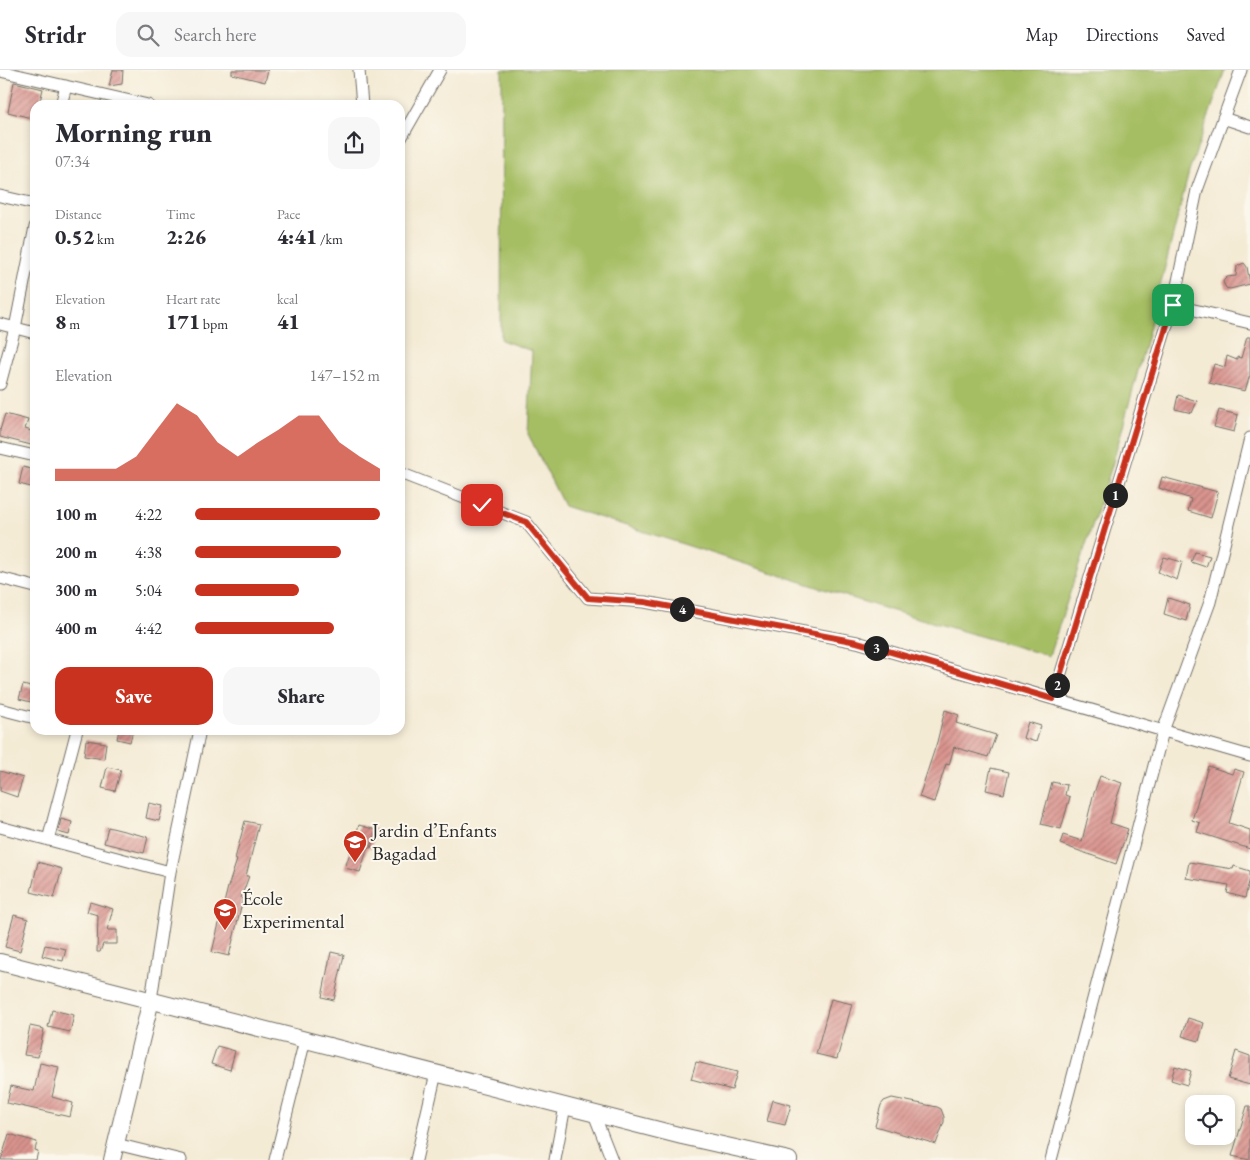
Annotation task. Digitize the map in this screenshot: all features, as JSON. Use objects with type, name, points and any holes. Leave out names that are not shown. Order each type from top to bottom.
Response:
[{"type":"street","points":[[359,70],[362,100]]},
{"type":"street","points":[[405,131],[440,70]]},
{"type":"street","points":[[1053,699],[1173,305],[1197,190],[1241,70]]},
{"type":"street","points":[[0,71],[126,100]]},
{"type":"street","points":[[62,100],[66,86]]},
{"type":"street","points":[[1223,118],[1250,127]]},
{"type":"street","points":[[0,196],[30,203]]},
{"type":"street","points":[[0,384],[15,328],[30,252]]},
{"type":"street","points":[[1173,305],[1250,322]]},
{"type":"street","points":[[0,324],[30,332]]},
{"type":"street","points":[[1051,1160],[1163,731],[1210,602],[1250,438]]},
{"type":"street","points":[[0,448],[30,455]]},
{"type":"street","points":[[405,475],[526,522],[588,598],[645,602],[857,642],[1250,756]]},
{"type":"street","points":[[0,578],[30,586]]},
{"type":"street","points":[[0,709],[30,717]]},
{"type":"street","points":[[48,840],[76,735]]},
{"type":"street","points":[[181,1160],[114,1152],[150,1000],[170,872],[199,735]]},
{"type":"street","points":[[0,827],[170,872]]},
{"type":"street","points":[[0,962],[565,1106],[738,1154],[789,1160]]},
{"type":"street","points":[[275,1160],[305,1040]]},
{"type":"street","points":[[416,1160],[436,1073]]},
{"type":"street","points":[[555,1160],[565,1106]]},
{"type":"street","points":[[594,1114],[612,1160]]},
{"type":"green space","points":[[502,70],[1225,70],[1189,172],[1112,466],[1049,656],[883,608],[564,506],[528,434],[532,351],[501,340]]},
{"type":"building","points":[[113,70],[123,70],[122,84],[109,86]]},
{"type":"building","points":[[232,70],[268,70],[265,82],[232,74]]},
{"type":"building","points":[[14,82],[43,89],[40,100],[30,100],[30,118],[8,112]]},
{"type":"building","points":[[1244,263],[1247,267],[1250,284],[1230,289],[1226,288],[1224,280],[1227,277],[1236,276],[1237,266]]},
{"type":"building","points":[[1247,337],[1250,337],[1250,375],[1245,391],[1209,383],[1214,364],[1225,367],[1227,356],[1237,360],[1237,357],[1241,358]]},
{"type":"building","points":[[1178,395],[1197,401],[1192,413],[1175,409]]},
{"type":"building","points":[[1219,410],[1238,415],[1234,432],[1214,427]]},
{"type":"building","points":[[5,414],[28,420],[25,429],[30,430],[30,445],[0,437]]},
{"type":"building","points":[[23,467],[30,469],[30,487],[19,484]]},
{"type":"building","points":[[1162,477],[1218,492],[1211,518],[1188,511],[1191,499],[1159,488]]},
{"type":"building","points":[[1195,552],[1210,556],[1206,567],[1191,562]]},
{"type":"building","points":[[1164,557],[1182,562],[1177,580],[1158,572]]},
{"type":"building","points":[[1168,598],[1190,605],[1186,621],[1164,614]]},
{"type":"building","points":[[23,685],[30,687],[30,702],[19,699]]},
{"type":"building","points":[[945,710],[959,715],[956,723],[996,735],[988,757],[954,747],[949,765],[946,764],[934,802],[919,797]]},
{"type":"building","points":[[1028,722],[1041,726],[1036,742],[1023,738]]},
{"type":"building","points":[[118,735],[132,735],[130,742],[117,739]]},
{"type":"building","points":[[86,740],[106,743],[104,759],[84,756]]},
{"type":"building","points":[[1208,766],[1232,774],[1234,769],[1244,772],[1229,823],[1250,830],[1250,849],[1197,832],[1200,823],[1192,820]]},
{"type":"building","points":[[107,767],[121,770],[115,791],[102,788]]},
{"type":"building","points":[[991,768],[1009,772],[1004,794],[986,790]]},
{"type":"building","points":[[0,771],[23,778],[17,797],[0,791]]},
{"type":"building","points":[[1100,776],[1122,783],[1110,823],[1128,829],[1116,864],[1060,844],[1063,835],[1082,841]]},
{"type":"building","points":[[1052,782],[1067,785],[1065,795],[1070,797],[1061,829],[1041,824]]},
{"type":"building","points":[[149,803],[163,806],[159,821],[146,818]]},
{"type":"building","points":[[61,819],[72,822],[69,835],[58,832]]},
{"type":"building","points":[[245,821],[259,824],[246,876],[249,876],[241,898],[243,899],[229,956],[212,952],[228,887],[237,860],[235,859]]},
{"type":"building","points":[[359,825],[376,830],[371,848],[368,847],[360,872],[345,868]]},
{"type":"building","points":[[108,827],[148,837],[144,853],[104,843]]},
{"type":"building","points":[[38,862],[62,869],[54,898],[31,892]]},
{"type":"building","points":[[1189,862],[1233,869],[1234,866],[1250,871],[1245,898],[1227,893],[1229,885],[1186,878]]},
{"type":"building","points":[[90,902],[113,909],[107,930],[117,930],[117,944],[103,944],[100,952],[97,952],[98,915],[87,912]]},
{"type":"building","points":[[14,915],[28,919],[20,951],[5,947]]},
{"type":"building","points":[[45,945],[66,949],[63,961],[42,956]]},
{"type":"building","points":[[331,952],[344,955],[334,1000],[322,997]]},
{"type":"building","points":[[831,999],[852,1004],[837,1059],[816,1054]]},
{"type":"building","points":[[52,1010],[74,1015],[70,1032],[48,1027]]},
{"type":"building","points":[[1188,1018],[1204,1023],[1199,1041],[1182,1036]]},
{"type":"building","points":[[30,1026],[44,1029],[38,1057],[24,1055]]},
{"type":"building","points":[[217,1046],[235,1051],[230,1070],[211,1064]]},
{"type":"building","points":[[1236,1051],[1250,1056],[1250,1085],[1228,1079]]},
{"type":"building","points":[[696,1062],[737,1072],[732,1090],[691,1079]]},
{"type":"building","points":[[40,1063],[59,1067],[52,1097],[73,1103],[70,1117],[7,1103],[11,1086],[34,1091]]},
{"type":"building","points":[[1175,1066],[1191,1071],[1187,1085],[1171,1080]]},
{"type":"building","points":[[892,1098],[941,1109],[944,1122],[936,1144],[875,1126],[881,1105],[884,1101]]},
{"type":"building","points":[[773,1100],[791,1105],[785,1125],[767,1121]]},
{"type":"building","points":[[1247,1106],[1250,1106],[1250,1160],[1232,1156]]},
{"type":"building","points":[[9,1134],[37,1142],[35,1150],[38,1151],[36,1160],[1,1160]]},
{"type":"place","name":"Jardin d’Enfants Bagadad","points":[[355,863]]},
{"type":"place","name":"École Experimental","points":[[225,931]]},
{"type":"route","points":[[482,505],[526,522],[588,598],[645,602],[857,642],[1053,699],[1173,305]]}]
